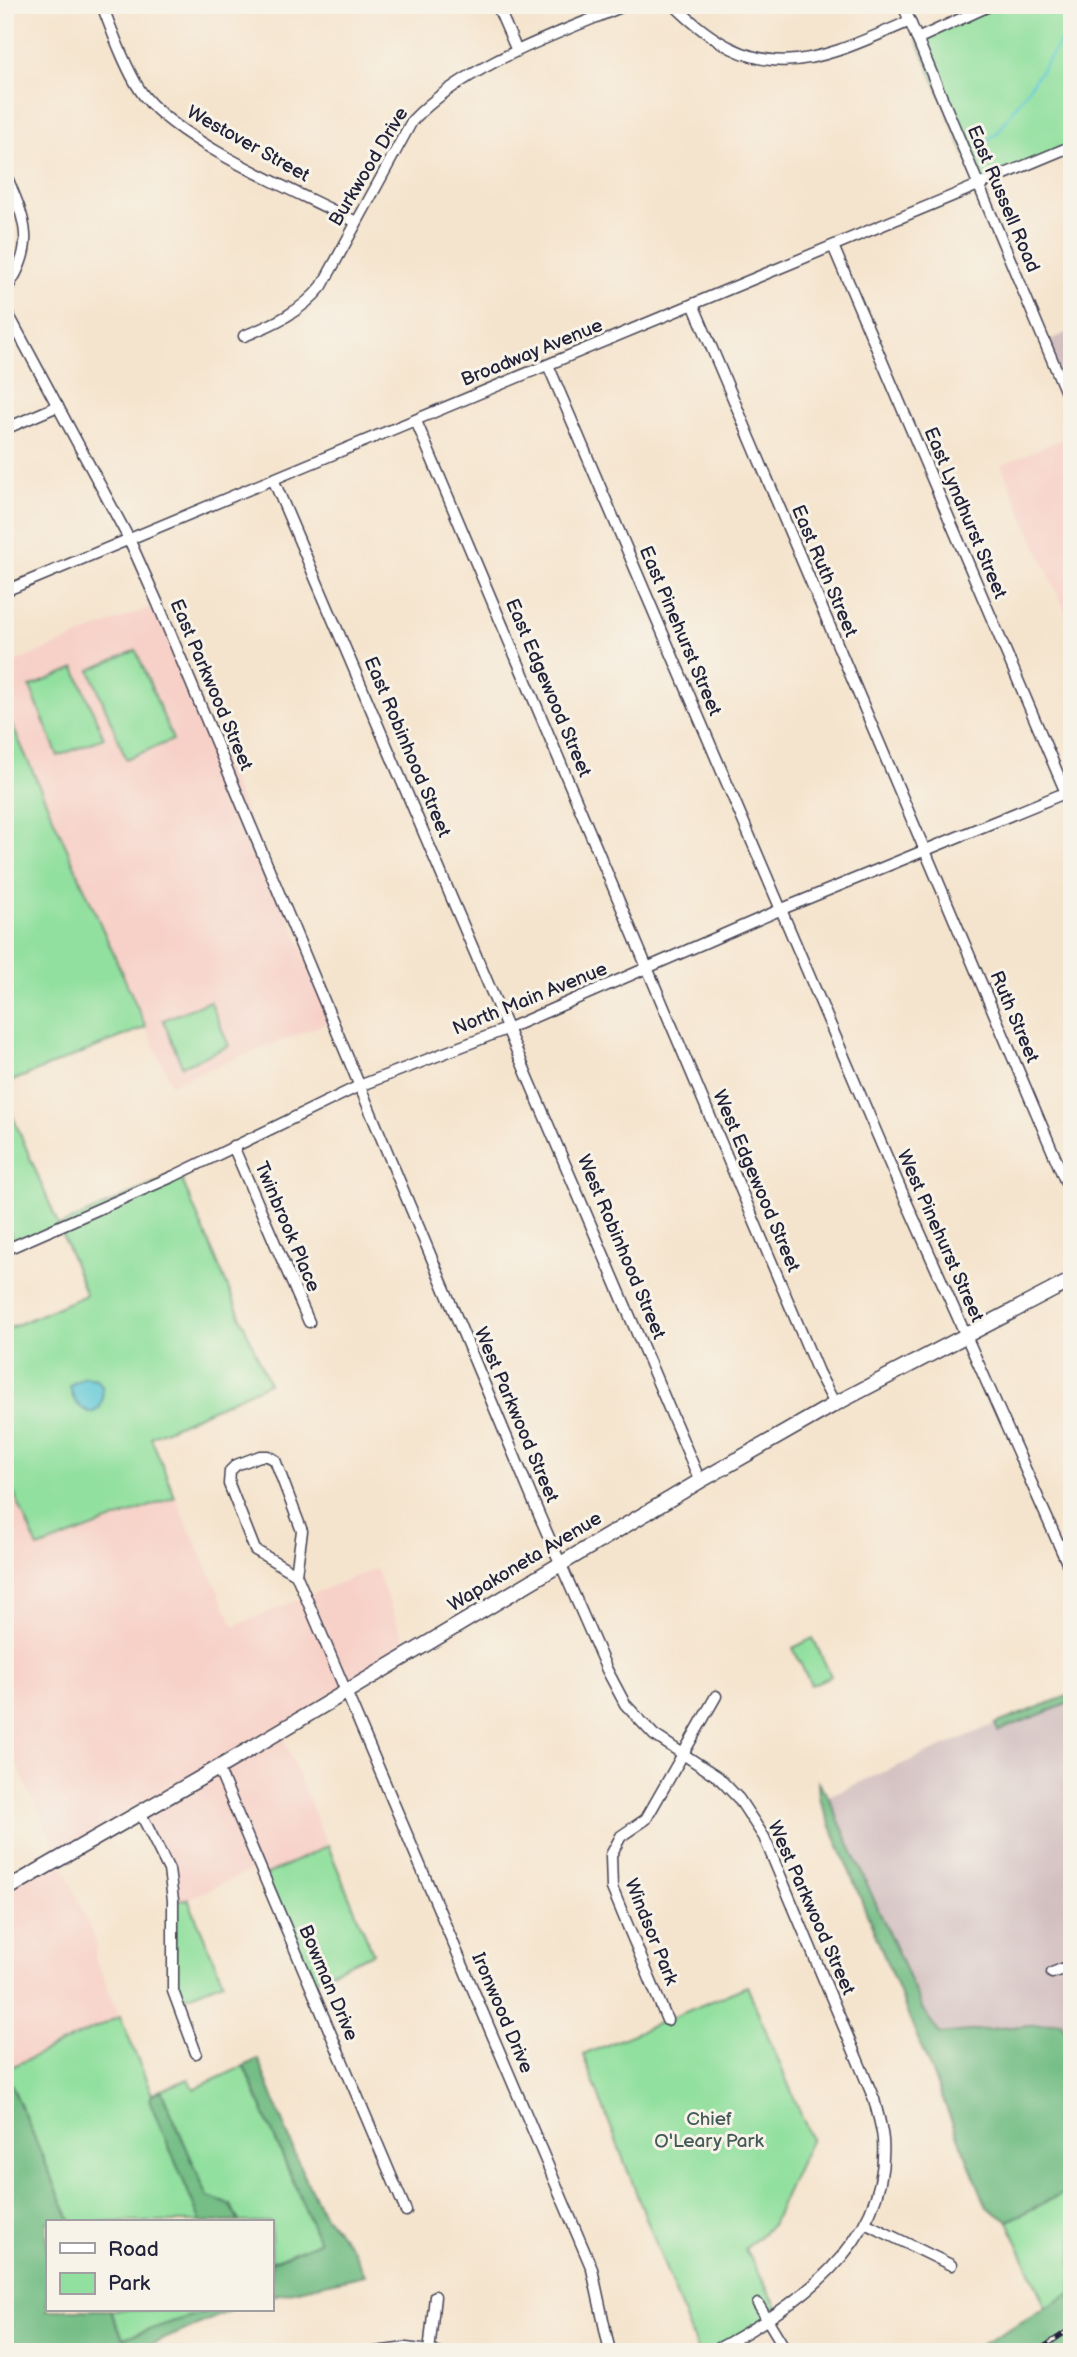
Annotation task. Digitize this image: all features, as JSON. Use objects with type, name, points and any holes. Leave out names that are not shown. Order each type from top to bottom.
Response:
[{"type":"main road","name":"Wapakoneta Avenue","points":[[5,1890],[218,1768],[700,1481],[835,1404],[1072,1280]]},
{"type":"street","name":"Westover Street","points":[[102,5],[142,94],[156,110],[198,141],[356,222]]},
{"type":"street","points":[[497,5],[517,51]]},
{"type":"street","name":"Burkwood Drive","points":[[244,336],[279,322],[309,302],[322,286],[412,121],[421,112],[469,78],[517,51],[626,5]]},
{"type":"street","points":[[674,5],[735,51],[779,62],[808,61],[836,53],[910,20]]},
{"type":"street","name":"East Russell Road","points":[[903,5],[1072,407]]},
{"type":"street","points":[[917,39],[991,5]]},
{"type":"street","name":"Broadway Avenue","points":[[5,591],[1072,146]]},
{"type":"street","points":[[5,173],[26,232],[22,262],[5,291]]},
{"type":"street","name":"East Lyndhurst Street","points":[[833,246],[1069,792],[1072,807]]},
{"type":"street","name":"East Ruth Street","points":[[693,304],[923,851]]},
{"type":"street","name":"East Parkwood Street","points":[[5,308],[129,539],[216,740],[359,1086]]},
{"type":"street","name":"East Pinehurst Street","points":[[548,365],[681,682],[740,808],[782,909]]},
{"type":"street","points":[[5,429],[58,406]]},
{"type":"street","name":"East Edgewood Street","points":[[416,421],[648,969]]},
{"type":"street","name":"East Robinhood Street","points":[[273,479],[509,1028]]},
{"type":"street","name":"North Main Avenue","points":[[5,1250],[359,1086],[509,1028],[782,909],[1069,792]]},
{"type":"street","name":"Ruth Street","points":[[923,851],[1072,1197]]},
{"type":"street","name":"West Pinehurst Street","points":[[782,909],[965,1336],[1072,1574]]},
{"type":"street","name":"West Edgewood Street","points":[[648,969],[818,1372],[835,1404]]},
{"type":"street","name":"West Robinhood Street","points":[[509,1028],[700,1481]]},
{"type":"street","name":"West Parkwood Street","points":[[359,1086],[559,1563],[625,1704],[654,1735],[718,1777],[739,1798],[764,1837],[874,2099],[883,2141],[879,2184],[865,2223],[844,2256],[821,2280],[768,2318],[712,2352]]},
{"type":"street","name":"Twinbrook Place","points":[[233,1146],[309,1322]]},
{"type":"street","points":[[268,1455],[275,1460],[302,1531],[296,1574],[255,1550],[229,1484],[230,1471],[236,1465],[260,1456],[268,1455]]},
{"type":"street","name":"Ironwood Drive","points":[[296,1574],[592,2269],[610,2352]]},
{"type":"street","name":"Windsor Park","points":[[667,2020],[612,1888],[609,1872],[611,1855],[621,1836],[646,1819],[681,1753],[716,1696]]},
{"type":"street","name":"Bowman Drive","points":[[218,1768],[406,2211]]},
{"type":"street","points":[[140,1812],[169,1870],[173,1900],[173,1990],[196,2053]]},
{"type":"street","points":[[1052,1973],[1072,1965]]},
{"type":"street","points":[[865,2223],[951,2265]]},
{"type":"street","points":[[376,2352],[406,2348],[432,2351],[435,2296]]},
{"type":"street","points":[[758,2304],[787,2352]]},
{"type":"shaded area","points":[[1072,330],[1072,407],[1045,343]]},
{"type":"shaded area","points":[[1072,435],[1072,627],[1001,465]]},
{"type":"shaded area","points":[[158,604],[333,1021],[171,1084],[5,709],[5,666]]},
{"type":"shaded area","points":[[5,1473],[38,1548],[175,1497],[234,1626],[376,1568],[409,1654],[280,1731],[328,1846],[263,1876],[259,1867],[188,1899],[173,1900],[169,1870],[140,1812],[60,1858],[97,1945],[95,1957],[120,2016],[5,2069],[5,1890],[59,1857],[5,1738]]},
{"type":"shaded area","points":[[1072,1702],[1072,2048],[1061,2022],[941,2034],[923,2010],[828,1796],[995,1724],[999,1731]]},
{"type":"green space","points":[[991,5],[1072,5],[1072,146],[978,185],[917,39]]},
{"type":"green space","points":[[136,650],[173,740],[126,759],[90,670]]},
{"type":"green space","points":[[75,668],[104,738],[58,756],[30,687]]},
{"type":"green space","points":[[5,709],[146,1027],[5,1084]]},
{"type":"green space","points":[[210,1001],[229,1046],[182,1066],[163,1020]]},
{"type":"green space","points":[[5,1098],[59,1226],[15,1245],[5,1221]]},
{"type":"green space","points":[[179,1173],[269,1383],[151,1437],[175,1497],[38,1548],[5,1473],[5,1330],[86,1295],[59,1226]]},
{"type":"green space","points":[[813,1638],[831,1676],[811,1685],[793,1648]]},
{"type":"green space","points":[[1072,1694],[1072,1702],[998,1731],[995,1724]]},
{"type":"green space","points":[[818,1782],[828,1796],[923,2010],[940,2034],[1061,2022],[1072,2048],[1072,2189],[1008,2221],[987,2207],[819,1797]]},
{"type":"green space","points":[[328,1846],[373,1953],[309,1982],[263,1876]]},
{"type":"green space","points":[[188,1899],[223,1982],[176,2001],[173,1900]]},
{"type":"green space","name":"Chief O'Leary Park","points":[[747,1986],[811,2138],[772,2225],[745,2249],[779,2310],[712,2352],[698,2352],[583,2055]]},
{"type":"green space","points":[[120,2016],[152,2094],[150,2102],[200,2220],[70,2220],[5,2070]]},
{"type":"green space","points":[[258,2059],[301,2169],[323,2214],[352,2248],[365,2275],[273,2296],[273,2261],[319,2242],[244,2066]]},
{"type":"green space","points":[[244,2066],[319,2242],[273,2261],[273,2220],[238,2220],[231,2205],[208,2197],[161,2090],[189,2079],[194,2089]]},
{"type":"green space","points":[[5,2070],[70,2220],[46,2220],[46,2312],[111,2312],[123,2338],[191,2316],[227,2312],[134,2352],[5,2352]]},
{"type":"green space","points":[[161,2090],[208,2197],[231,2205],[238,2220],[200,2220],[150,2102],[152,2094]]},
{"type":"green space","points":[[1072,2189],[1072,2293],[1046,2308],[1008,2221]]},
{"type":"green space","points":[[1072,2293],[1072,2352],[969,2352]]},
{"type":"green space","points":[[111,2312],[202,2312],[187,2319],[123,2338]]},
{"type":"water","points":[[85,1377],[96,1379],[102,1386],[100,1406],[91,1413],[76,1402],[70,1385]]},
{"type":"waterway","points":[[983,145],[998,132],[1072,26]]},
{"type":"railway","points":[[1036,2352],[1072,2328]]}]
